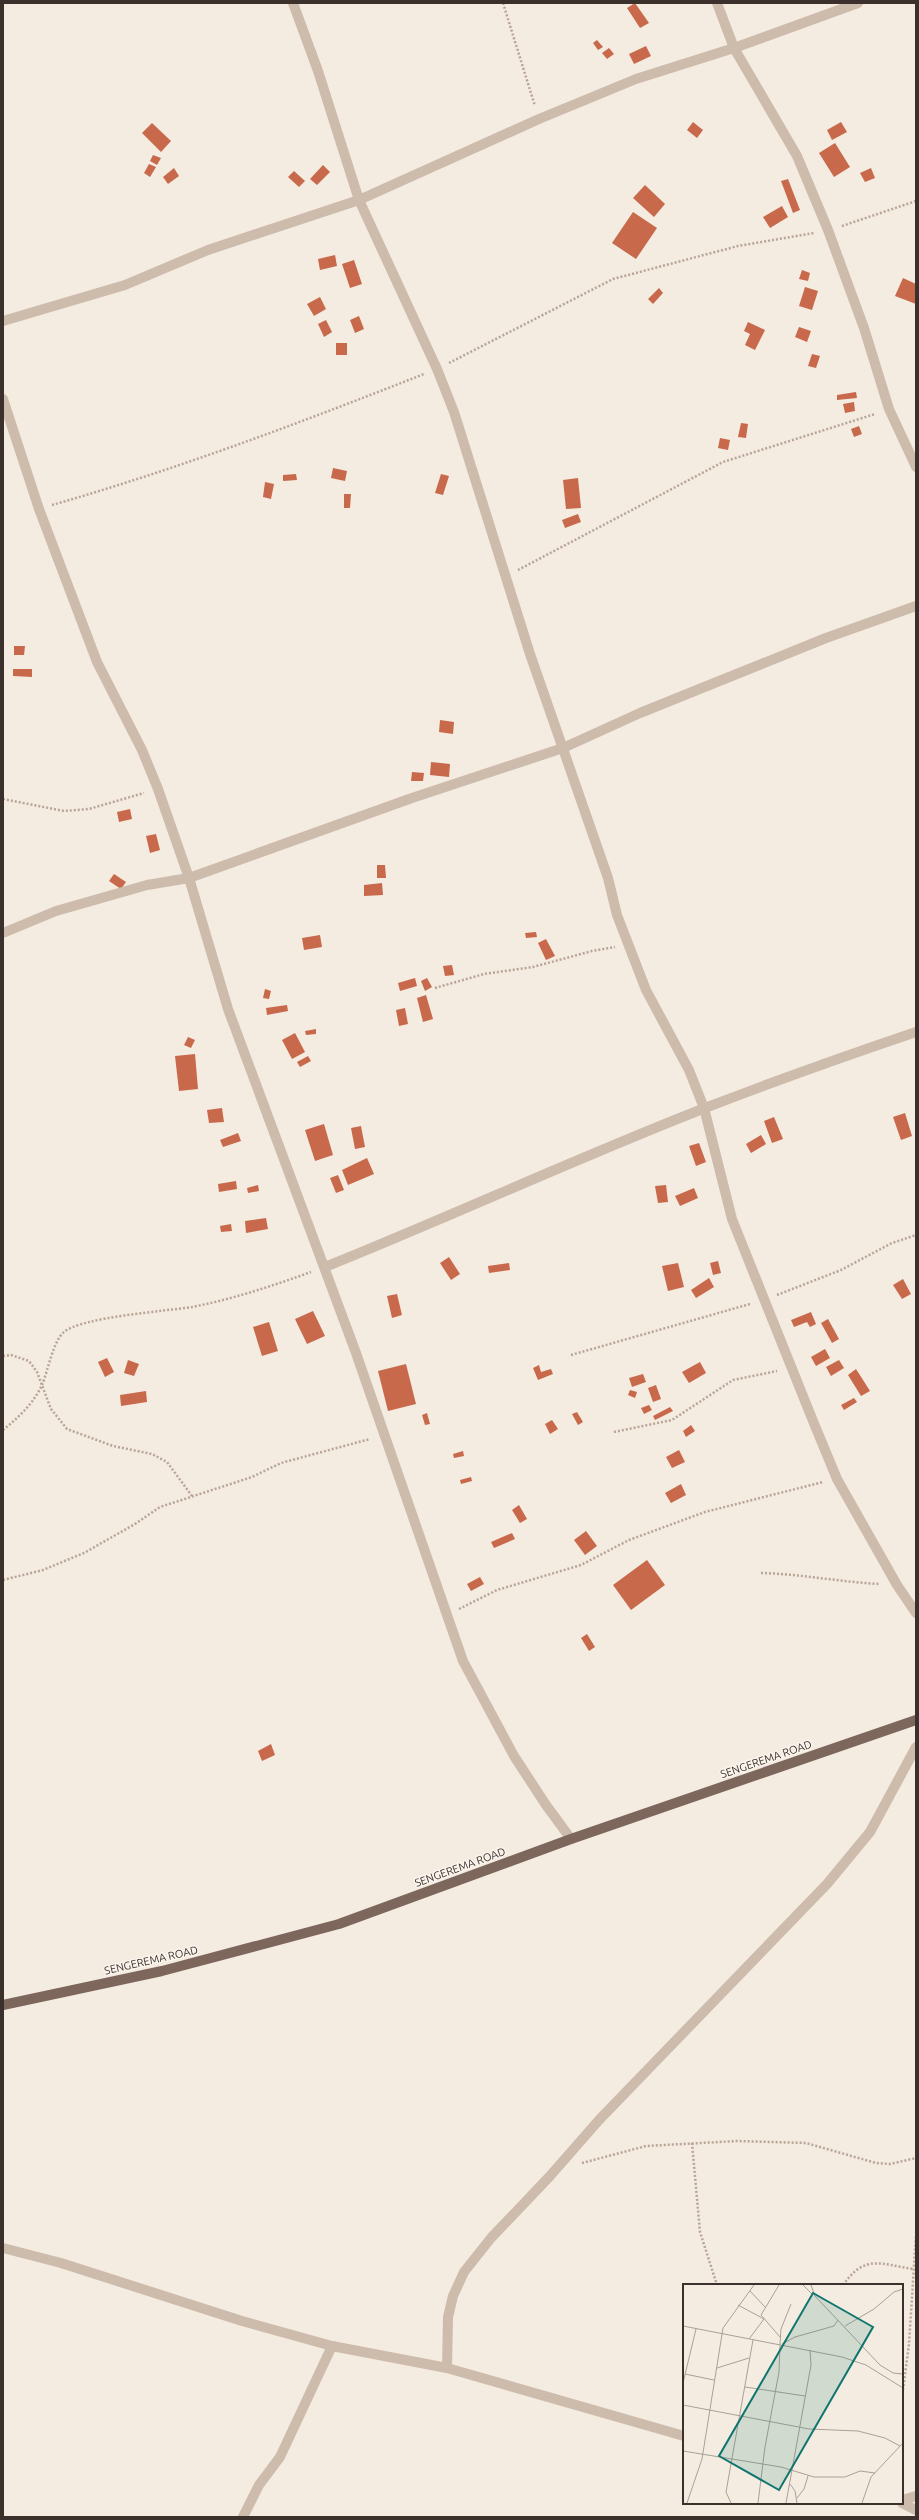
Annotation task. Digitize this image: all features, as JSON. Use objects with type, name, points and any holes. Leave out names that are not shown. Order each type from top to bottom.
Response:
[{"type":"main road","name":"SENGEREMA ROAD","points":[[3,2005],[162,1971],[339,1924],[571,1839],[916,1720]]},
{"type":"street","points":[[293,3],[359,200],[437,369],[470,458],[504,577],[608,878],[617,915],[646,990],[689,1070],[704,1108],[732,1219],[837,1479],[897,1585],[916,1614]]},
{"type":"street","points":[[717,3],[734,48],[797,156],[828,230],[864,328],[889,409],[916,467]]},
{"type":"street","points":[[3,321],[124,285],[208,250],[359,200],[539,119],[636,79],[734,48],[858,3]]},
{"type":"street","points":[[3,400],[39,509],[97,662],[142,750],[158,789],[189,878],[228,1009],[325,1267],[463,1661],[514,1756],[546,1805],[571,1839]]},
{"type":"street","points":[[3,933],[56,911],[147,885],[189,878],[412,798],[563,748],[640,713],[826,638],[916,606]]},
{"type":"street","points":[[325,1267],[428,1226],[480,1202],[704,1108],[916,1032]]},
{"type":"street","points":[[447,2368],[448,2317],[453,2296],[464,2272],[491,2238],[550,2176],[599,2120],[828,1884],[870,1832],[916,1747]]},
{"type":"street","points":[[3,2248],[61,2263],[242,2321],[332,2346],[447,2368],[683,2436]]},
{"type":"street","points":[[243,2517],[259,2485],[280,2457],[332,2346]]},
{"type":"street","points":[[903,2501],[916,2496]]},
{"type":"street","points":[[903,2502],[916,2510]]},
{"type":"path","points":[[503,3],[539,119]]},
{"type":"path","points":[[39,509],[115,487],[360,399],[437,369],[613,279],[738,246],[828,230],[916,201]]},
{"type":"path","points":[[504,577],[723,462],[889,409]]},
{"type":"path","points":[[3,798],[64,811],[110,804],[158,789]]},
{"type":"path","points":[[435,988],[484,974],[533,967],[592,951],[629,945]]},
{"type":"path","points":[[571,1355],[764,1300],[841,1270],[892,1243],[916,1235]]},
{"type":"path","points":[[3,1430],[19,1417],[41,1386],[58,1341],[65,1332],[89,1323],[192,1306],[252,1292],[325,1267]]},
{"type":"path","points":[[3,1356],[11,1355],[29,1361],[37,1372],[41,1386],[51,1409],[67,1429],[113,1446],[152,1454],[167,1462],[192,1496]]},
{"type":"path","points":[[614,1432],[672,1420],[733,1380],[765,1372],[792,1369]]},
{"type":"path","points":[[3,1580],[43,1570],[84,1553],[135,1524],[160,1507],[245,1480],[281,1463],[384,1435]]},
{"type":"path","points":[[446,1615],[497,1590],[582,1565],[629,1540],[705,1512],[837,1479]]},
{"type":"path","points":[[761,1573],[798,1574],[849,1582],[897,1585]]},
{"type":"path","points":[[577,2165],[597,2158],[646,2146],[737,2140],[806,2143],[876,2163],[890,2164],[916,2158]]},
{"type":"path","points":[[692,2143],[700,2232],[717,2284]]},
{"type":"path","points":[[903,2390],[909,2344],[916,2235]]},
{"type":"path","points":[[844,2284],[858,2267],[866,2264],[913,2269]]},
{"type":"building","points":[[635,3],[649,23],[640,28],[627,8]]},
{"type":"building","points":[[597,40],[603,47],[598,50],[593,43]]},
{"type":"building","points":[[646,46],[651,56],[634,64],[629,54]]},
{"type":"building","points":[[609,48],[614,54],[607,59],[602,53]]},
{"type":"building","points":[[693,122],[703,130],[697,138],[687,130]]},
{"type":"building","points":[[841,122],[847,132],[832,140],[827,130]]},
{"type":"building","points":[[152,123],[171,141],[161,152],[142,133]]},
{"type":"building","points":[[835,143],[850,167],[834,177],[819,153]]},
{"type":"building","points":[[153,155],[161,158],[157,165],[150,161]]},
{"type":"building","points":[[149,164],[156,167],[150,177],[144,173]]},
{"type":"building","points":[[323,165],[330,172],[317,185],[310,179]]},
{"type":"building","points":[[174,168],[179,176],[168,184],[163,177]]},
{"type":"building","points":[[871,168],[875,178],[865,182],[860,173]]},
{"type":"building","points":[[294,171],[305,181],[299,187],[288,177]]},
{"type":"building","points":[[788,179],[800,210],[793,213],[781,181]]},
{"type":"building","points":[[645,185],[665,204],[654,217],[633,198]]},
{"type":"building","points":[[782,206],[788,217],[770,228],[763,217]]},
{"type":"building","points":[[633,212],[657,228],[636,259],[612,243]]},
{"type":"building","points":[[335,255],[337,266],[320,270],[318,259]]},
{"type":"building","points":[[354,260],[362,284],[350,288],[342,264]]},
{"type":"building","points":[[802,270],[810,273],[808,281],[799,279]]},
{"type":"building","points":[[903,278],[916,284],[916,304],[895,296]]},
{"type":"building","points":[[805,287],[818,291],[812,310],[799,306]]},
{"type":"building","points":[[659,288],[663,293],[653,304],[648,299]]},
{"type":"building","points":[[320,297],[326,309],[314,316],[307,304]]},
{"type":"building","points":[[359,316],[364,329],[355,333],[350,320]]},
{"type":"building","points":[[326,320],[332,332],[324,337],[318,324]]},
{"type":"building","points":[[748,322],[765,330],[755,350],[745,345],[750,334],[744,331]]},
{"type":"building","points":[[799,327],[811,331],[807,342],[795,337]]},
{"type":"building","points":[[336,343],[347,343],[347,355],[336,355]]},
{"type":"building","points":[[812,354],[820,356],[816,368],[808,366]]},
{"type":"building","points":[[856,392],[857,398],[837,400],[837,395]]},
{"type":"building","points":[[854,402],[855,411],[845,413],[843,404]]},
{"type":"building","points":[[741,423],[748,424],[746,438],[738,437]]},
{"type":"building","points":[[859,426],[862,434],[854,437],[851,429]]},
{"type":"building","points":[[720,438],[730,440],[728,450],[718,448]]},
{"type":"building","points":[[333,468],[347,471],[345,481],[331,478]]},
{"type":"building","points":[[296,474],[297,480],[283,481],[283,475]]},
{"type":"building","points":[[441,474],[449,476],[443,495],[435,493]]},
{"type":"building","points":[[578,478],[581,508],[566,509],[563,480]]},
{"type":"building","points":[[265,482],[274,484],[271,499],[263,497]]},
{"type":"building","points":[[344,494],[351,494],[350,508],[344,508]]},
{"type":"building","points":[[578,514],[581,522],[565,528],[562,520]]},
{"type":"building","points":[[14,646],[25,646],[24,655],[14,655]]},
{"type":"building","points":[[13,669],[32,669],[32,677],[13,676]]},
{"type":"building","points":[[440,720],[454,722],[453,734],[439,732]]},
{"type":"building","points":[[431,762],[450,764],[449,777],[430,775]]},
{"type":"building","points":[[412,772],[424,773],[423,781],[411,781]]},
{"type":"building","points":[[130,809],[132,819],[119,822],[117,812]]},
{"type":"building","points":[[156,834],[160,850],[150,853],[146,836]]},
{"type":"building","points":[[377,865],[385,865],[386,878],[377,878]]},
{"type":"building","points":[[114,874],[126,882],[121,889],[109,881]]},
{"type":"building","points":[[382,883],[383,895],[364,896],[364,885]]},
{"type":"building","points":[[536,932],[537,937],[526,938],[525,933]]},
{"type":"building","points":[[320,935],[322,947],[304,950],[302,938]]},
{"type":"building","points":[[546,939],[555,956],[546,960],[538,943]]},
{"type":"building","points":[[452,965],[454,975],[445,976],[443,966]]},
{"type":"building","points":[[415,978],[417,986],[400,991],[398,983]]},
{"type":"building","points":[[427,978],[432,987],[425,991],[421,981]]},
{"type":"building","points":[[265,989],[271,991],[269,999],[263,998]]},
{"type":"building","points":[[426,995],[433,1019],[423,1022],[417,998]]},
{"type":"building","points":[[287,1005],[288,1011],[267,1015],[266,1008]]},
{"type":"building","points":[[405,1008],[408,1024],[399,1026],[396,1010]]},
{"type":"building","points":[[316,1029],[316,1034],[306,1035],[305,1031]]},
{"type":"building","points":[[295,1033],[305,1052],[292,1059],[282,1040]]},
{"type":"building","points":[[188,1037],[195,1040],[191,1048],[184,1045]]},
{"type":"building","points":[[195,1054],[198,1089],[179,1091],[175,1056]]},
{"type":"building","points":[[308,1056],[311,1061],[300,1067],[297,1062]]},
{"type":"building","points":[[222,1108],[224,1122],[209,1123],[207,1110]]},
{"type":"building","points":[[905,1113],[912,1136],[901,1140],[893,1117]]},
{"type":"building","points":[[774,1117],[783,1139],[772,1143],[764,1121]]},
{"type":"building","points":[[324,1124],[333,1155],[315,1161],[305,1130]]},
{"type":"building","points":[[361,1126],[365,1147],[355,1149],[351,1128]]},
{"type":"building","points":[[238,1133],[241,1141],[223,1147],[220,1140]]},
{"type":"building","points":[[761,1135],[766,1144],[751,1153],[746,1144]]},
{"type":"building","points":[[699,1143],[706,1162],[696,1166],[689,1146]]},
{"type":"building","points":[[367,1158],[374,1174],[348,1185],[342,1170]]},
{"type":"building","points":[[338,1175],[344,1190],[336,1193],[330,1178]]},
{"type":"building","points":[[236,1181],[237,1189],[219,1192],[218,1184]]},
{"type":"building","points":[[258,1185],[259,1191],[248,1193],[247,1188]]},
{"type":"building","points":[[666,1185],[668,1202],[658,1203],[655,1186]]},
{"type":"building","points":[[694,1188],[698,1198],[680,1206],[675,1196]]},
{"type":"building","points":[[266,1218],[268,1229],[246,1233],[245,1221]]},
{"type":"building","points":[[231,1224],[232,1231],[221,1232],[220,1226]]},
{"type":"building","points":[[449,1257],[460,1274],[451,1280],[440,1263]]},
{"type":"building","points":[[718,1261],[721,1273],[713,1275],[710,1263]]},
{"type":"building","points":[[509,1263],[510,1270],[489,1273],[488,1266]]},
{"type":"building","points":[[678,1263],[684,1287],[668,1291],[662,1266]]},
{"type":"building","points":[[709,1278],[714,1287],[696,1298],[691,1290]]},
{"type":"building","points":[[903,1279],[911,1294],[902,1299],[893,1285]]},
{"type":"building","points":[[397,1294],[402,1315],[392,1318],[387,1296]]},
{"type":"building","points":[[313,1311],[325,1336],[307,1344],[295,1319]]},
{"type":"building","points":[[811,1312],[816,1324],[810,1327],[807,1322],[794,1327],[791,1320]]},
{"type":"building","points":[[828,1319],[839,1339],[832,1343],[821,1323]]},
{"type":"building","points":[[269,1322],[278,1351],[262,1356],[253,1327]]},
{"type":"building","points":[[825,1349],[830,1358],[816,1366],[811,1357]]},
{"type":"building","points":[[107,1358],[114,1372],[105,1377],[98,1362]]},
{"type":"building","points":[[128,1360],[139,1364],[134,1376],[124,1373]]},
{"type":"building","points":[[839,1360],[844,1368],[831,1376],[826,1367]]},
{"type":"building","points":[[700,1362],[706,1373],[689,1383],[682,1372]]},
{"type":"building","points":[[406,1364],[416,1404],[388,1411],[378,1371]]},
{"type":"building","points":[[539,1365],[541,1372],[551,1369],[553,1374],[538,1380],[533,1368]]},
{"type":"building","points":[[856,1369],[870,1391],[861,1396],[848,1375]]},
{"type":"building","points":[[643,1374],[646,1382],[632,1387],[629,1378]]},
{"type":"building","points":[[656,1385],[661,1399],[653,1402],[648,1388]]},
{"type":"building","points":[[630,1390],[637,1392],[635,1398],[628,1395]]},
{"type":"building","points":[[146,1391],[147,1402],[121,1406],[120,1395]]},
{"type":"building","points":[[854,1398],[857,1402],[844,1410],[841,1405]]},
{"type":"building","points":[[649,1405],[652,1410],[644,1414],[641,1408]]},
{"type":"building","points":[[670,1407],[673,1411],[655,1420],[653,1416]]},
{"type":"building","points":[[577,1412],[583,1422],[578,1425],[572,1414]]},
{"type":"building","points":[[427,1413],[430,1424],[425,1425],[422,1415]]},
{"type":"building","points":[[552,1420],[558,1429],[550,1434],[545,1424]]},
{"type":"building","points":[[691,1425],[695,1431],[686,1437],[683,1431]]},
{"type":"building","points":[[679,1450],[685,1462],[672,1468],[666,1457]]},
{"type":"building","points":[[463,1451],[464,1456],[454,1458],[453,1454]]},
{"type":"building","points":[[471,1477],[472,1481],[461,1484],[460,1480]]},
{"type":"building","points":[[681,1484],[686,1495],[671,1503],[665,1493]]},
{"type":"building","points":[[519,1505],[527,1519],[520,1523],[512,1510]]},
{"type":"building","points":[[586,1531],[597,1546],[585,1555],[574,1540]]},
{"type":"building","points":[[512,1533],[515,1539],[494,1548],[491,1542]]},
{"type":"building","points":[[647,1560],[665,1585],[631,1610],[613,1585]]},
{"type":"building","points":[[480,1577],[484,1584],[471,1591],[467,1584]]},
{"type":"building","points":[[587,1634],[595,1647],[589,1651],[581,1638]]},
{"type":"building","points":[[271,1744],[275,1755],[262,1761],[258,1751]]}]
